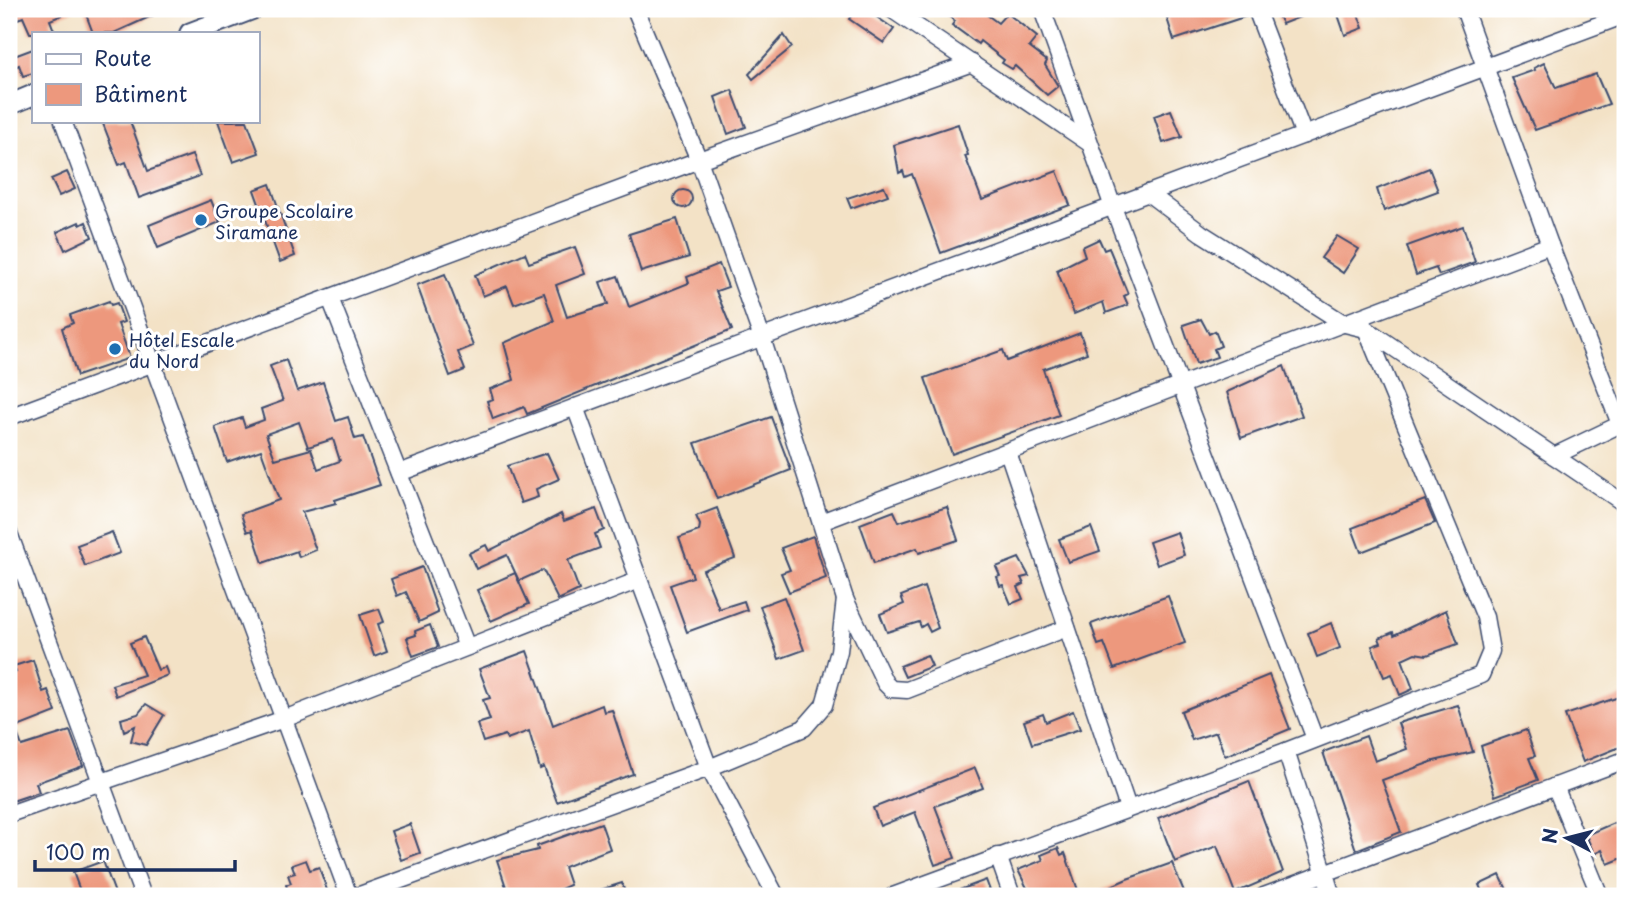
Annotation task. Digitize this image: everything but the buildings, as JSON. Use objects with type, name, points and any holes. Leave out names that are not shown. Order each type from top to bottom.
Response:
[{"type":"main road","points":[[193,32],[253,9]]},
{"type":"main road","points":[[9,105],[32,95]]},
{"type":"street","points":[[635,9],[699,160],[762,338],[845,599],[885,683],[891,689],[907,690],[1067,628]]},
{"type":"street","points":[[891,9],[1089,143]]},
{"type":"street","points":[[1042,9],[1089,143],[1315,739]]},
{"type":"street","points":[[1256,9],[1304,135]]},
{"type":"street","points":[[1464,9],[1550,245],[1623,423],[1554,456]]},
{"type":"street","points":[[399,473],[1625,15]]},
{"type":"street","points":[[9,417],[699,160],[972,63]]},
{"type":"street","points":[[63,122],[349,896]]},
{"type":"street","points":[[1148,193],[1201,233],[1345,324],[1366,329],[1625,505]]},
{"type":"street","points":[[821,522],[1550,245]]},
{"type":"street","points":[[330,298],[467,647]]},
{"type":"street","points":[[892,896],[1286,751],[1481,675],[1492,651],[1485,617],[1366,329]]},
{"type":"street","points":[[575,407],[709,768],[776,896]]},
{"type":"street","points":[[1008,452],[1128,808]]},
{"type":"street","points":[[9,533],[143,896]]},
{"type":"street","points":[[9,814],[284,719],[639,580]]},
{"type":"street","points":[[357,896],[709,768],[804,729],[824,705],[839,651],[845,599]]},
{"type":"street","points":[[1286,751],[1332,896]]},
{"type":"street","points":[[1264,896],[1625,760]]},
{"type":"street","points":[[1555,786],[1600,896]]},
{"type":"street","points":[[998,856],[1012,896]]},
{"type":"place","name":"Groupe Scolaire Siramane","points":[[201,220]]},
{"type":"place","name":"Hôtel Escale du Nord","points":[[115,349]]}]
